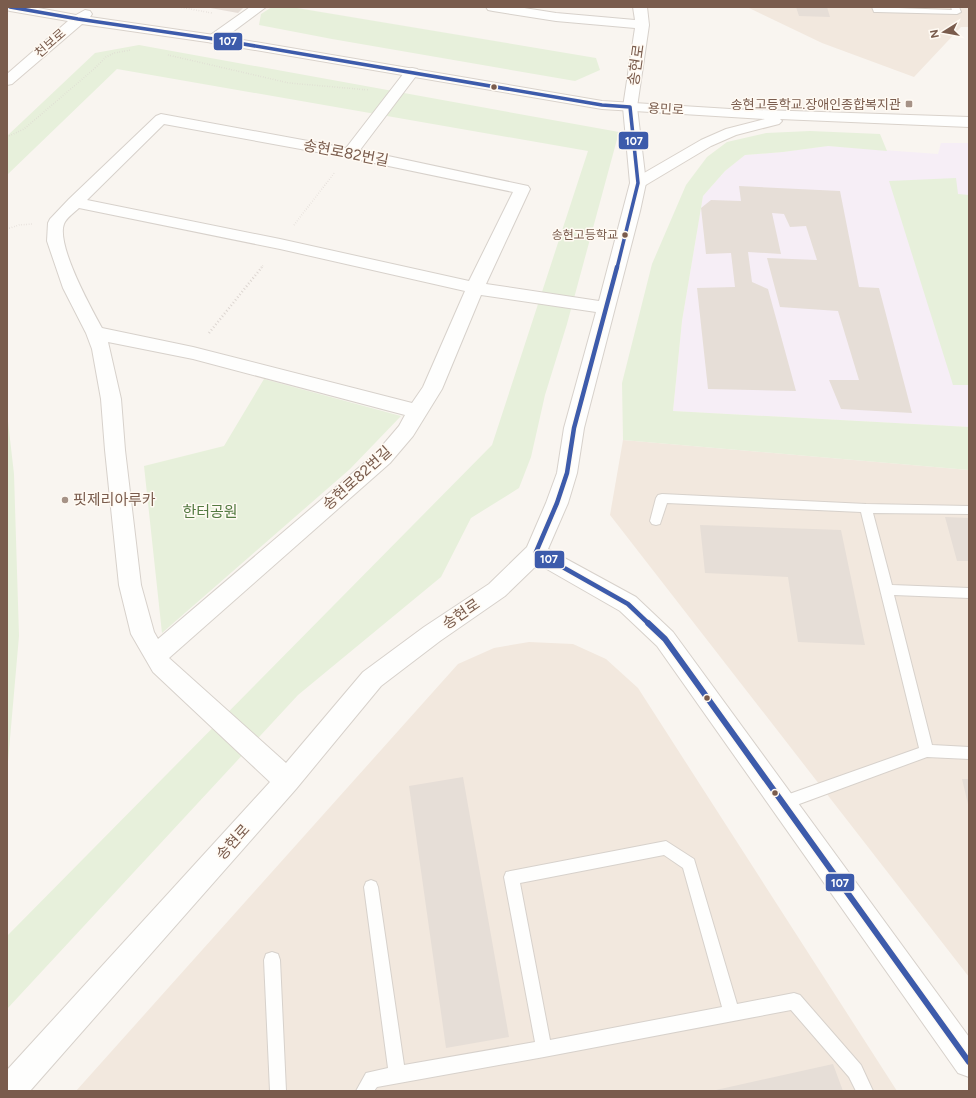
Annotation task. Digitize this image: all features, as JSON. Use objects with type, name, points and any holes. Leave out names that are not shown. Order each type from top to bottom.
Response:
[{"type":"street","name":"용민로","points":[[10,7],[78,19],[214,39],[602,105],[730,113],[801,114],[969,122]]},
{"type":"street","name":"천보로","points":[[7,81],[78,19],[94,7]]},
{"type":"street","points":[[214,39],[259,7]]},
{"type":"street","points":[[493,7],[557,12],[642,25]]},
{"type":"street","name":"송현로","points":[[9,1091],[287,782],[372,679],[432,634],[497,590],[536,552],[557,503],[567,473],[574,428],[638,183],[630,107],[642,25],[640,7]]},
{"type":"street","points":[[350,153],[412,72]]},
{"type":"street","points":[[638,183],[706,143],[731,132],[801,114]]},
{"type":"street","name":"송현로82번길","points":[[155,656],[383,458],[406,431],[417,410],[432,389],[475,288],[522,189],[350,153],[160,119],[75,202],[56,223],[55,241],[72,288],[95,333],[101,349],[111,399],[114,450],[130,585],[143,634],[155,656],[161,665],[287,782]]},
{"type":"street","points":[[75,202],[280,244],[475,288],[606,308]]},
{"type":"street","points":[[95,333],[193,353],[417,410]]},
{"type":"street","points":[[536,552],[628,604],[665,639],[969,1062]]},
{"type":"lane","points":[[876,7],[877,10],[957,12],[955,7]]},
{"type":"lane","points":[[656,521],[662,498],[866,508],[969,510]]},
{"type":"lane","points":[[866,508],[927,751]]},
{"type":"lane","points":[[887,590],[969,592]]},
{"type":"lane","points":[[783,803],[927,751],[969,753]]},
{"type":"lane","points":[[544,1049],[511,878],[666,848],[689,864],[732,1013]]},
{"type":"lane","points":[[371,887],[397,1075]]},
{"type":"lane","points":[[272,960],[278,1091]]},
{"type":"lane","points":[[364,1091],[372,1079],[544,1049],[794,1002],[855,1072],[865,1091]]},
{"type":"path","points":[[179,7],[213,13]]},
{"type":"path","points":[[7,137],[24,129],[94,69],[99,60],[108,54],[137,50]]},
{"type":"path","points":[[166,55],[288,83],[369,90]]},
{"type":"shaded area","points":[[747,7],[969,7],[969,27],[961,27],[914,77],[822,43]]},
{"type":"shaded area","points":[[941,143],[969,143],[969,427],[673,411],[682,321],[703,196],[725,171],[745,155],[828,146],[938,154]]},
{"type":"shaded area","points":[[623,440],[969,470],[969,977],[610,515]]},
{"type":"shaded area","points":[[529,642],[573,644],[606,659],[638,688],[897,1091],[76,1091],[458,664],[494,648]]},
{"type":"green space","points":[[272,7],[291,7],[596,58],[600,70],[575,81],[259,25],[261,14]]},
{"type":"green space","points":[[139,45],[619,132],[567,324],[545,395],[531,457],[519,488],[471,518],[441,577],[298,695],[7,1009],[7,936],[492,445],[588,151],[117,69],[7,175],[7,136],[95,53]]},
{"type":"green space","points":[[810,131],[880,134],[887,151],[828,146],[745,155],[725,171],[703,196],[682,321],[673,411],[969,427],[969,470],[623,440],[622,383],[652,264],[686,185],[707,157],[727,142],[766,133]]},
{"type":"green space","points":[[956,178],[958,194],[969,195],[969,385],[953,385],[889,181]]},
{"type":"green space","name":"한터공원","points":[[264,379],[401,416],[350,469],[162,633],[144,466],[224,446]]},
{"type":"green space","points":[[7,413],[14,474],[19,636],[7,773]]},
{"type":"building","points":[[205,7],[244,7],[238,13]]},
{"type":"building","points":[[796,7],[827,7],[830,17],[799,16]]},
{"type":"building","points":[[739,186],[840,191],[859,287],[879,288],[912,413],[841,409],[829,380],[859,380],[838,311],[780,307],[767,258],[817,260],[806,226],[790,227],[784,214],[772,213],[781,254],[748,252],[752,282],[768,289],[796,391],[708,389],[697,288],[735,287],[731,253],[706,254],[701,208],[711,200],[741,201]]},
{"type":"building","points":[[945,517],[969,518],[969,561],[957,561]]},
{"type":"building","points":[[700,525],[841,530],[865,645],[798,642],[788,577],[705,573]]},
{"type":"building","points":[[463,777],[509,1037],[446,1048],[409,786]]},
{"type":"building","points":[[962,779],[969,779],[969,804],[968,804]]},
{"type":"building","points":[[833,1064],[843,1091],[716,1091],[716,1090]]},
{"type":"transit line","name":"107","points":[[10,7],[78,19],[214,39],[602,105],[630,107],[638,183],[632,211],[574,428],[567,473],[557,503],[536,552],[628,604],[665,639],[969,1062]]},
{"type":"place","name":"송현고등학교.장애인종합복지관","points":[[909,104]]},
{"type":"place","name":"송현고등학교","points":[[625,235]]},
{"type":"place","name":"핏제리아루카","points":[[65,500]]}]
